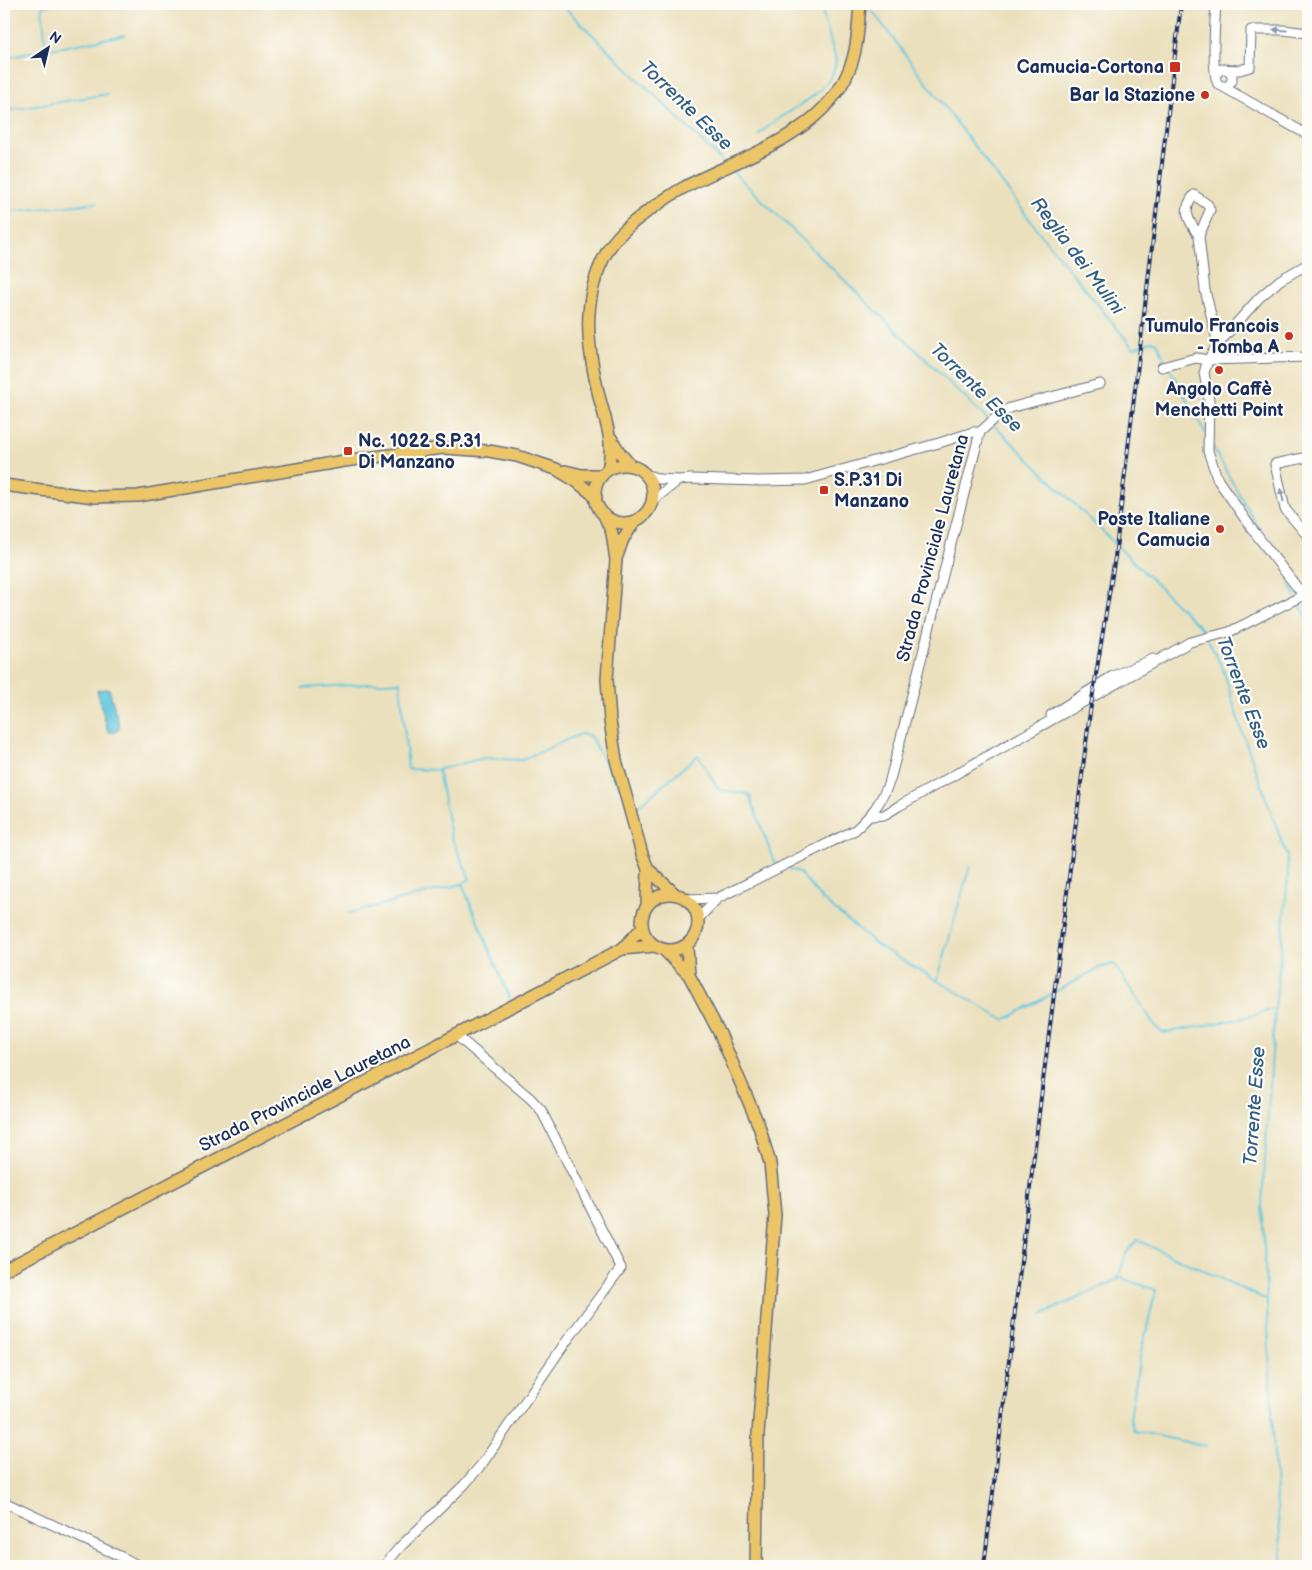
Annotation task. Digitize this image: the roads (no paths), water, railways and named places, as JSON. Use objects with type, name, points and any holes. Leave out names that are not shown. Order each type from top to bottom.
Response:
[{"type":"main road","points":[[756,1566],[758,1434],[775,1215],[770,1163],[759,1126],[720,1034],[689,974],[645,936],[642,928],[642,921],[647,906],[648,869],[642,854],[616,760],[610,721],[607,679],[616,560],[612,533],[600,509],[596,497],[596,487],[605,472],[611,454],[609,434],[597,385],[589,340],[588,310],[594,279],[609,248],[633,222],[682,188],[789,136],[832,100],[849,71],[855,53],[860,4]]},
{"type":"main road","points":[[604,515],[617,522],[635,520],[648,511],[652,501],[653,489],[645,474],[630,465],[620,453],[609,434]]},
{"type":"main road","points":[[4,485],[94,497],[138,496],[344,461],[442,448],[495,452],[517,456],[556,469],[582,475],[605,472],[618,465],[630,465]]},
{"type":"main road","points":[[556,469],[576,481],[596,497]]},
{"type":"main road","points":[[616,560],[624,539],[635,520]]},
{"type":"main road","points":[[648,869],[675,894]]},
{"type":"main road","points":[[647,906],[659,896],[675,894]]},
{"type":"main road","name":"Strada Provinciale Lauretana","points":[[675,894],[687,899]]},
{"type":"main road","points":[[687,899],[697,911],[699,918]]},
{"type":"main road","name":"Strada Provinciale Lauretana","points":[[622,949],[659,948],[676,951],[687,946],[694,939],[698,930],[699,918]]},
{"type":"main road","name":"Strada Provinciale Lauretana","points":[[4,1270],[622,949],[642,928]]},
{"type":"main road","points":[[687,946],[689,974]]},
{"type":"street","points":[[1216,4],[1214,65],[1216,81],[1308,135]]},
{"type":"street","points":[[1216,74],[1221,69],[1240,70],[1250,67],[1251,30],[1283,30],[1308,33]]},
{"type":"street","points":[[1222,86],[1228,86],[1232,81],[1232,74],[1228,70]]},
{"type":"street","points":[[1199,236],[1206,290],[1218,344]]},
{"type":"street","points":[[1306,594],[1252,529],[1218,480],[1208,450],[1209,400],[1204,373],[1208,360],[1218,344],[1259,298],[1280,280],[1308,264]]},
{"type":"street","points":[[1162,367],[1196,358],[1208,360],[1308,357]]},
{"type":"street","name":"Strada Provinciale Lauretana","points":[[699,918],[718,898],[855,830],[871,816],[890,780],[982,430],[1001,413],[1010,408],[1100,384]]},
{"type":"street","points":[[645,474],[659,479],[679,480],[805,480],[939,444],[982,430]]},
{"type":"street","points":[[1308,457],[1275,464],[1285,509],[1308,534]]},
{"type":"street","points":[[652,501],[679,480]]},
{"type":"street","name":"Strada Provinciale Lauretana","points":[[871,816],[884,815],[1026,735],[1054,713],[1111,677],[1174,651],[1190,642],[1229,632],[1306,594]]},
{"type":"street","points":[[882,798],[892,805],[899,806]]},
{"type":"street","name":"Strada Provinciale Lauretana","points":[[687,899],[718,898]]},
{"type":"street","points":[[384,1566],[399,1548],[464,1485],[482,1464],[563,1346],[620,1268],[541,1110],[531,1099],[457,1036]]},
{"type":"street","points":[[4,1502],[139,1566]]},
{"type":"water","points":[[109,689],[120,728],[116,732],[108,732],[97,690]]},
{"type":"waterway","points":[[46,50],[42,7],[52,4]]},
{"type":"waterway","name":"Torrente Esse","points":[[561,4],[724,163]]},
{"type":"waterway","points":[[759,135],[779,118],[816,94],[833,73],[836,60],[822,4]]},
{"type":"waterway","name":"Reglia dei Mulini","points":[[867,4],[1043,237],[1133,348],[1152,341],[1157,342],[1166,363]]},
{"type":"waterway","points":[[4,58],[125,35]]},
{"type":"waterway","points":[[4,102],[11,110],[108,94]]},
{"type":"waterway","name":"Torrente Esse","points":[[731,170],[989,421]]},
{"type":"waterway","points":[[4,212],[97,203]]},
{"type":"waterway","name":"Reglia dei Mulini","points":[[1170,369],[1205,433]]},
{"type":"waterway","name":"Torrente Esse","points":[[993,424],[1206,635]]},
{"type":"waterway","name":"Reglia dei Mulini","points":[[1212,446],[1261,533]]},
{"type":"waterway","name":"Reglia dei Mulini","points":[[1289,583],[1296,597]]},
{"type":"waterway","name":"Reglia dei Mulini","points":[[1298,601],[1308,619]]},
{"type":"waterway","name":"Torrente Esse","points":[[1208,640],[1223,669],[1241,729],[1287,856],[1288,876],[1275,1009],[1262,1204],[1276,1494],[1283,1566]]},
{"type":"waterway","points":[[302,688],[400,682],[408,769],[436,770],[484,758],[522,760],[580,734],[590,736],[618,786]]},
{"type":"waterway","points":[[635,809],[698,755],[719,790],[749,794],[774,862],[780,865]]},
{"type":"waterway","points":[[349,913],[462,884],[470,879],[451,836],[438,770]]},
{"type":"waterway","points":[[937,982],[970,865]]},
{"type":"waterway","points":[[787,867],[800,873],[822,899],[877,945],[1004,1020],[1099,968],[1114,964],[1156,1027],[1163,1033],[1244,1018],[1275,1009]]},
{"type":"waterway","points":[[462,884],[510,999]]},
{"type":"waterway","points":[[1118,1279],[1126,1253],[1137,1240],[1267,1300]]},
{"type":"waterway","points":[[1041,1315],[1121,1278],[1156,1290],[1139,1361],[1130,1419],[1134,1431],[1206,1446]]},
{"type":"railway","points":[[984,1566],[1090,712],[1115,557],[1181,4]]},
{"type":"place","name":"Camucia-Cortona","points":[[1175,67]]},
{"type":"place","name":"Bar la Stazione","points":[[1205,95]]},
{"type":"place","name":"Tumulo Francois - Tomba A","points":[[1289,336]]},
{"type":"place","name":"Angolo Caffè Menchetti Point","points":[[1219,370]]},
{"type":"place","name":"Nc. 1022 S.P.31 Di Manzano","points":[[348,451]]},
{"type":"place","name":"S.P.31 Di Manzano","points":[[824,490]]},
{"type":"place","name":"Poste Italiane Camucia","points":[[1220,529]]}]
